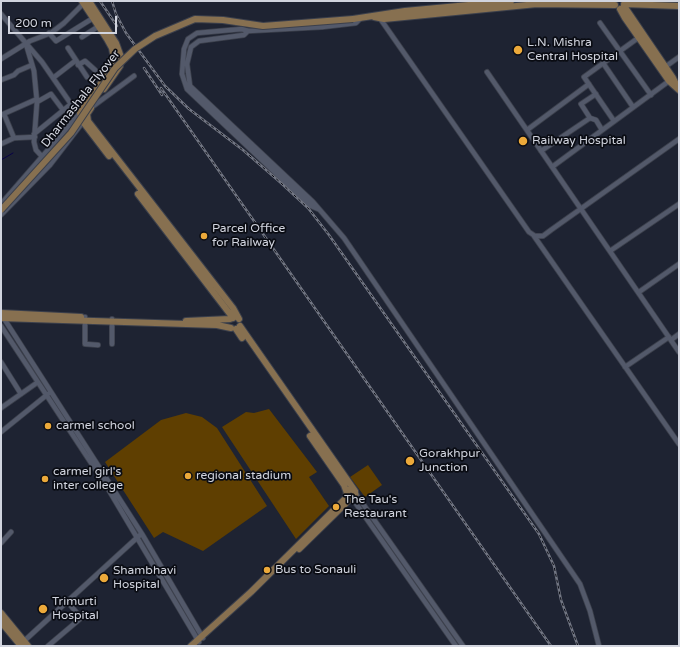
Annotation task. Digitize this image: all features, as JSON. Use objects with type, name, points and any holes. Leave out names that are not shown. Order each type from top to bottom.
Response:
[{"type":"main road","points":[[377,17],[511,1]]},
{"type":"main road","points":[[85,2],[112,48],[113,65],[81,113],[83,122],[234,319]]},
{"type":"main road","points":[[85,2],[116,43],[122,60],[118,70],[87,114],[88,121],[233,308],[236,328],[351,495],[254,593],[191,646]]},
{"type":"main road","points":[[377,17],[536,4],[614,3],[624,8],[666,67],[679,90],[669,81],[638,38],[624,8]]},
{"type":"main road","points":[[624,8],[633,5],[679,6]]},
{"type":"main road","name":"Dharmashala Flyover","points":[[1,205],[71,133],[115,68],[135,49],[155,36],[195,19],[222,20],[263,26],[377,17]]},
{"type":"main road","points":[[2,316],[217,325],[236,328]]},
{"type":"main road","points":[[112,321],[234,319]]},
{"type":"main road","points":[[234,319],[229,325],[236,328]]},
{"type":"main road","points":[[1,613],[23,644]]},
{"type":"main road","points":[[1,622],[23,644]]},
{"type":"street","points":[[1,60],[64,23],[85,2]]},
{"type":"street","points":[[1,14],[42,62],[72,104],[81,113],[1,205]]},
{"type":"street","points":[[377,17],[529,232],[533,235],[679,444]]},
{"type":"street","points":[[320,210],[312,206],[283,180],[184,85],[182,61],[185,44],[197,33],[322,27],[356,23],[357,19]]},
{"type":"street","points":[[49,33],[54,41],[58,41],[90,20]]},
{"type":"street","points":[[600,23],[651,95]]},
{"type":"street","points":[[82,37],[99,26]]},
{"type":"street","points":[[248,31],[244,35],[199,41],[195,43],[188,52],[188,82],[192,88],[313,202],[344,238],[362,262],[580,584],[590,611],[599,646]]},
{"type":"street","points":[[614,121],[584,77],[638,38]]},
{"type":"street","points":[[26,44],[32,65],[37,100],[35,135],[36,150],[50,164]]},
{"type":"street","points":[[68,48],[87,77]]},
{"type":"street","points":[[666,67],[679,57]]},
{"type":"street","points":[[53,78],[77,63],[85,61],[95,70]]},
{"type":"street","points":[[603,63],[634,107]]},
{"type":"street","points":[[1,80],[32,65]]},
{"type":"street","points":[[487,72],[679,352]]},
{"type":"street","points":[[92,107],[134,76]]},
{"type":"street","points":[[552,167],[669,81]]},
{"type":"street","points":[[527,130],[589,84]]},
{"type":"street","points":[[14,138],[2,115],[51,94],[63,110]]},
{"type":"street","points":[[596,94],[581,104],[590,118],[596,120],[602,130]]},
{"type":"street","points":[[1,144],[14,138],[35,135],[72,104]]},
{"type":"street","points":[[541,150],[590,118]]},
{"type":"street","points":[[1,215],[50,164],[83,122]]},
{"type":"street","points":[[533,235],[543,236],[679,139]]},
{"type":"street","points":[[610,251],[679,204]]},
{"type":"street","points":[[639,292],[679,264]]},
{"type":"street","points":[[2,316],[49,393],[140,535],[199,640]]},
{"type":"street","points":[[85,319],[85,344],[98,345]]},
{"type":"street","points":[[112,321],[112,344]]},
{"type":"street","points":[[1,326],[38,382],[49,393]]},
{"type":"street","points":[[625,367],[670,338],[679,334]]},
{"type":"street","points":[[1,362],[21,394]]},
{"type":"street","points":[[1,408],[38,382]]},
{"type":"street","points":[[1,432],[49,393]]},
{"type":"street","points":[[351,495],[456,646]]},
{"type":"street","points":[[351,495],[463,646]]},
{"type":"street","points":[[1,543],[11,532]]},
{"type":"street","points":[[23,644],[140,535]]},
{"type":"street","points":[[48,646],[81,618],[68,601]]},
{"type":"shaded area","points":[[269,409],[317,472],[309,477],[329,506],[296,539],[222,427],[246,412],[254,413]]},
{"type":"shaded area","points":[[186,413],[202,417],[217,428],[267,506],[203,551],[163,532],[154,538],[105,462],[161,420]]},
{"type":"shaded area","points":[[368,465],[382,485],[365,497],[350,477]]},
{"type":"waterway","points":[[1,160],[13,153]]},
{"type":"railway","points":[[100,1],[117,26]]},
{"type":"railway","points":[[112,1],[116,14],[126,33],[165,86],[189,109],[243,150],[281,183],[308,208],[329,235],[539,534],[554,566],[561,600],[578,646]]},
{"type":"railway","points":[[144,68],[162,95]]},
{"type":"railway","points":[[161,88],[551,646]]},
{"type":"place","name":"L.N. Mishra Central Hospital","points":[[518,50]]},
{"type":"place","name":"Railway Hospital","points":[[523,141]]},
{"type":"place","name":"Parcel Office for Railway","points":[[204,236]]},
{"type":"place","name":"carmel school","points":[[48,426]]},
{"type":"place","name":"Gorakhpur Junction","points":[[410,461]]},
{"type":"place","name":"regional stadium","points":[[188,476]]},
{"type":"place","name":"carmel girl's inter college","points":[[45,479]]},
{"type":"place","name":"The Tau's Restaurant","points":[[336,507]]},
{"type":"place","name":"Bus to Sonauli","points":[[267,570]]},
{"type":"place","name":"Shambhavi Hospital","points":[[104,578]]},
{"type":"place","name":"Trimurti Hospital","points":[[43,609]]}]
